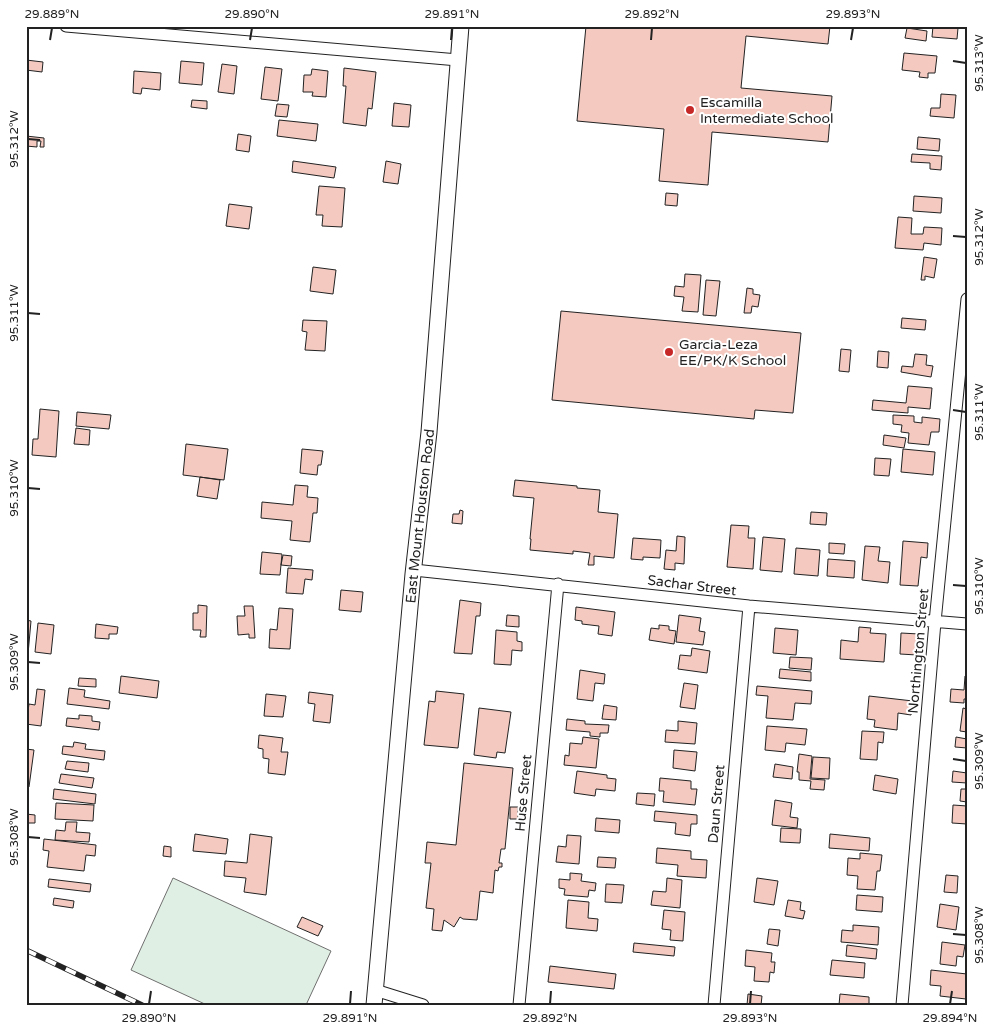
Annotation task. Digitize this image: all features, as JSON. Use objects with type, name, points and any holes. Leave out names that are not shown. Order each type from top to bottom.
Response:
[{"type":"main road","name":"East Mount Houston Road","points":[[374,997],[414,570],[429,432],[461,26]]},
{"type":"street","points":[[66,26],[458,60]]},
{"type":"street","name":"Northington Street","points":[[902,1005],[935,622],[967,300]]},
{"type":"street","name":"Sachar Street","points":[[414,570],[749,606],[967,624]]},
{"type":"street","name":"Huse Street","points":[[519,1005],[558,584]]},
{"type":"street","name":"Daun Street","points":[[714,1005],[749,606]]},
{"type":"street","points":[[374,997],[423,1005]]},
{"type":"green space","points":[[173,878],[331,951],[306,1005],[207,1005],[131,970]]},
{"type":"building","points":[[586,26],[830,26],[828,44],[746,36],[741,88],[832,96],[828,142],[712,132],[708,185],[659,181],[664,129],[577,121]]},
{"type":"building","points":[[933,26],[958,28],[957,39],[932,37]]},
{"type":"building","points":[[907,28],[927,31],[926,41],[905,38]]},
{"type":"building","points":[[904,53],[937,56],[935,73],[928,73],[928,78],[919,77],[920,72],[902,70]]},
{"type":"building","points":[[26,60],[43,62],[42,72],[26,70]]},
{"type":"building","points":[[181,61],[204,63],[202,85],[179,83]]},
{"type":"building","points":[[222,64],[237,66],[234,94],[218,92]]},
{"type":"building","points":[[265,67],[282,69],[278,101],[261,99]]},
{"type":"building","points":[[344,68],[376,72],[372,109],[368,108],[366,126],[343,123],[346,86],[343,86]]},
{"type":"building","points":[[312,69],[328,71],[326,97],[312,96],[313,92],[303,92],[304,75],[311,75]]},
{"type":"building","points":[[134,71],[161,73],[160,90],[142,88],[141,94],[133,93]]},
{"type":"building","points":[[941,94],[956,95],[954,118],[930,116],[931,108],[940,108]]},
{"type":"building","points":[[192,100],[207,101],[207,109],[191,107]]},
{"type":"building","points":[[394,103],[411,105],[409,127],[392,126]]},
{"type":"building","points":[[277,104],[289,105],[287,117],[275,116]]},
{"type":"building","points":[[279,120],[318,124],[316,141],[277,136]]},
{"type":"building","points":[[238,134],[251,136],[249,152],[236,150]]},
{"type":"building","points":[[26,136],[44,138],[44,147],[40,147],[41,141],[37,141],[37,147],[26,146]]},
{"type":"building","points":[[918,137],[940,139],[939,151],[917,149]]},
{"type":"building","points":[[912,154],[942,156],[941,170],[930,169],[930,163],[911,162]]},
{"type":"building","points":[[293,161],[336,167],[334,178],[292,172]]},
{"type":"building","points":[[386,161],[401,164],[398,184],[383,182]]},
{"type":"building","points":[[319,186],[345,188],[342,227],[322,226],[323,215],[316,215]]},
{"type":"building","points":[[666,193],[678,194],[677,206],[665,205]]},
{"type":"building","points":[[914,196],[942,198],[941,213],[913,211]]},
{"type":"building","points":[[229,204],[252,207],[249,229],[226,226]]},
{"type":"building","points":[[898,217],[912,218],[911,234],[923,234],[924,227],[942,228],[941,245],[924,243],[923,250],[895,248]]},
{"type":"building","points":[[924,257],[937,259],[934,278],[925,276],[925,280],[921,280]]},
{"type":"building","points":[[313,267],[336,270],[333,294],[310,291]]},
{"type":"building","points":[[685,274],[701,275],[698,312],[682,311],[684,297],[674,296],[675,286],[684,287]]},
{"type":"building","points":[[706,280],[720,281],[716,316],[703,315]]},
{"type":"building","points":[[747,288],[753,289],[753,294],[760,295],[758,307],[752,306],[751,313],[744,313]]},
{"type":"building","points":[[561,311],[801,333],[793,413],[755,410],[754,419],[552,400]]},
{"type":"building","points":[[902,318],[926,320],[925,330],[901,328]]},
{"type":"building","points":[[303,320],[327,321],[325,351],[305,350],[307,332],[302,331]]},
{"type":"building","points":[[841,349],[851,350],[849,372],[839,371]]},
{"type":"building","points":[[878,351],[889,352],[888,368],[877,367]]},
{"type":"building","points":[[915,354],[927,355],[926,365],[933,366],[931,377],[901,372],[902,366],[913,367]]},
{"type":"building","points":[[908,386],[932,388],[930,409],[908,407],[908,413],[872,410],[873,400],[906,403]]},
{"type":"building","points":[[40,409],[59,411],[56,457],[32,455],[33,439],[38,439]]},
{"type":"building","points":[[77,412],[111,415],[109,429],[76,426]]},
{"type":"building","points":[[893,415],[914,416],[914,422],[922,423],[922,417],[940,419],[939,432],[931,432],[929,445],[908,443],[909,433],[901,432],[902,425],[893,424]]},
{"type":"building","points":[[76,428],[90,430],[89,445],[74,444]]},
{"type":"building","points":[[884,435],[906,438],[904,448],[883,445]]},
{"type":"building","points":[[186,444],[228,449],[224,480],[183,475]]},
{"type":"building","points":[[302,449],[323,451],[317,475],[300,473]]},
{"type":"building","points":[[903,449],[935,452],[933,475],[901,472]]},
{"type":"building","points":[[875,458],[891,459],[889,476],[874,475]]},
{"type":"building","points":[[200,477],[220,480],[217,499],[197,496]]},
{"type":"building","points":[[515,480],[600,490],[598,512],[618,514],[614,558],[594,556],[594,565],[588,565],[590,553],[573,551],[573,554],[530,550],[534,498],[513,496]]},
{"type":"building","points":[[295,485],[308,486],[307,497],[318,498],[317,513],[313,513],[310,542],[290,540],[292,521],[261,518],[262,502],[293,505]]},
{"type":"building","points":[[460,510],[463,511],[462,524],[452,523],[453,514],[459,514]]},
{"type":"building","points":[[811,512],[827,513],[826,525],[810,524]]},
{"type":"building","points":[[731,525],[749,526],[748,538],[755,538],[753,569],[727,567]]},
{"type":"building","points":[[677,536],[685,537],[684,564],[675,563],[675,570],[664,569],[666,550],[676,551]]},
{"type":"building","points":[[763,537],[785,539],[782,572],[760,570]]},
{"type":"building","points":[[633,538],[661,540],[660,558],[643,557],[643,560],[631,559]]},
{"type":"building","points":[[903,541],[928,543],[927,558],[921,557],[918,586],[900,585]]},
{"type":"building","points":[[829,543],[845,544],[844,554],[829,553]]},
{"type":"building","points":[[865,546],[880,547],[878,561],[890,562],[888,583],[862,580]]},
{"type":"building","points":[[796,548],[820,550],[818,576],[794,574]]},
{"type":"building","points":[[262,552],[282,554],[280,575],[260,574]]},
{"type":"building","points":[[283,555],[292,556],[291,566],[281,565]]},
{"type":"building","points":[[828,559],[855,561],[854,578],[827,576]]},
{"type":"building","points":[[288,568],[313,570],[312,580],[305,579],[303,594],[286,593]]},
{"type":"building","points":[[341,590],[363,592],[361,612],[339,610]]},
{"type":"building","points":[[460,600],[481,603],[480,616],[476,616],[472,654],[454,653]]},
{"type":"building","points":[[198,605],[207,606],[206,637],[200,637],[201,630],[193,630],[193,613],[198,613]]},
{"type":"building","points":[[244,606],[253,606],[255,638],[249,638],[249,634],[238,635],[237,616],[245,616]]},
{"type":"building","points":[[576,607],[615,612],[612,636],[598,634],[599,626],[582,624],[582,621],[575,620]]},
{"type":"building","points":[[279,608],[293,609],[290,649],[269,648],[270,629],[277,630]]},
{"type":"building","points":[[507,615],[519,616],[519,627],[506,626]]},
{"type":"building","points":[[679,615],[701,618],[699,631],[705,632],[703,645],[676,642]]},
{"type":"building","points":[[26,620],[31,621],[28,654],[26,654]]},
{"type":"building","points":[[38,623],[54,625],[51,654],[35,652]]},
{"type":"building","points":[[96,624],[118,627],[117,634],[109,634],[109,639],[95,638]]},
{"type":"building","points":[[659,625],[669,626],[669,630],[676,631],[674,644],[649,640],[651,628],[659,629]]},
{"type":"building","points":[[859,627],[871,628],[870,633],[886,634],[884,662],[840,659],[841,640],[858,642]]},
{"type":"building","points":[[775,628],[798,630],[796,655],[773,653]]},
{"type":"building","points":[[496,630],[517,632],[517,641],[522,642],[522,651],[512,650],[511,665],[494,664]]},
{"type":"building","points":[[901,633],[919,634],[917,655],[900,654]]},
{"type":"building","points":[[692,648],[710,651],[707,673],[678,669],[680,655],[691,656]]},
{"type":"building","points":[[790,657],[812,658],[811,670],[789,668]]},
{"type":"building","points":[[780,669],[811,672],[811,681],[779,678]]},
{"type":"building","points":[[580,670],[605,674],[604,684],[595,683],[593,701],[577,699]]},
{"type":"building","points":[[121,676],[159,681],[157,698],[119,693]]},
{"type":"building","points":[[965,676],[967,676],[967,699],[964,699],[964,703],[950,702],[951,689],[964,690]]},
{"type":"building","points":[[79,678],[96,679],[96,687],[78,686]]},
{"type":"building","points":[[684,683],[698,685],[695,709],[680,707]]},
{"type":"building","points":[[757,686],[812,691],[811,704],[795,703],[793,720],[766,718],[768,696],[756,695]]},
{"type":"building","points":[[69,688],[85,690],[84,697],[110,701],[109,709],[67,704]]},
{"type":"building","points":[[37,689],[45,690],[41,726],[26,724],[29,704],[35,705]]},
{"type":"building","points":[[436,691],[464,694],[458,748],[424,745],[429,701],[435,702]]},
{"type":"building","points":[[309,692],[333,695],[330,723],[313,721],[315,704],[308,703]]},
{"type":"building","points":[[266,694],[286,696],[283,717],[264,716]]},
{"type":"building","points":[[869,696],[913,701],[911,715],[898,713],[897,730],[874,727],[875,720],[867,719]]},
{"type":"building","points":[[604,705],[617,707],[616,720],[602,719]]},
{"type":"building","points":[[479,708],[511,712],[505,753],[497,752],[496,758],[474,755]]},
{"type":"building","points":[[963,708],[967,709],[967,732],[960,731]]},
{"type":"building","points":[[79,715],[92,716],[92,721],[100,722],[99,730],[66,726],[67,718],[79,719]]},
{"type":"building","points":[[567,719],[585,721],[585,724],[609,725],[608,733],[600,733],[600,737],[590,736],[590,732],[566,730]]},
{"type":"building","points":[[678,721],[697,723],[695,744],[665,742],[666,730],[678,731]]},
{"type":"building","points":[[767,726],[807,729],[805,745],[786,743],[785,752],[765,750]]},
{"type":"building","points":[[862,731],[884,732],[883,743],[878,742],[877,760],[860,759]]},
{"type":"building","points":[[259,735],[283,738],[281,752],[288,752],[285,775],[268,773],[269,759],[263,758],[263,749],[258,748]]},
{"type":"building","points":[[583,737],[599,739],[596,768],[564,765],[565,755],[569,756],[570,743],[582,744]]},
{"type":"building","points":[[956,737],[967,739],[967,748],[955,747]]},
{"type":"building","points":[[74,742],[86,744],[85,749],[105,751],[104,760],[62,754],[63,746],[73,747]]},
{"type":"building","points":[[26,749],[34,750],[29,787],[26,787]]},
{"type":"building","points":[[674,750],[697,752],[695,771],[673,768]]},
{"type":"building","points":[[799,754],[812,756],[810,779],[825,780],[824,790],[810,789],[811,781],[799,780],[799,772],[797,772]]},
{"type":"building","points":[[813,757],[830,758],[829,779],[811,778]]},
{"type":"building","points":[[67,761],[89,763],[88,772],[65,769]]},
{"type":"building","points":[[464,763],[513,768],[505,849],[501,849],[499,863],[502,863],[502,867],[499,867],[498,871],[495,870],[493,893],[480,891],[477,920],[460,917],[454,927],[444,920],[442,931],[432,930],[434,909],[426,908],[431,863],[425,863],[427,842],[456,845]]},
{"type":"building","points":[[775,764],[793,767],[792,779],[773,777]]},
{"type":"building","points":[[577,771],[607,775],[607,778],[616,779],[615,791],[596,789],[595,796],[574,793]]},
{"type":"building","points":[[953,771],[967,773],[967,783],[952,782]]},
{"type":"building","points":[[61,774],[94,778],[92,788],[59,783]]},
{"type":"building","points":[[875,775],[898,779],[896,794],[873,790]]},
{"type":"building","points":[[660,778],[691,781],[691,789],[697,789],[695,805],[663,802],[664,791],[659,791]]},
{"type":"building","points":[[54,789],[96,794],[95,804],[53,799]]},
{"type":"building","points":[[961,789],[967,789],[967,802],[960,801]]},
{"type":"building","points":[[637,793],[655,794],[654,806],[636,804]]},
{"type":"building","points":[[775,800],[792,803],[790,817],[798,818],[797,828],[772,825]]},
{"type":"building","points":[[56,803],[94,805],[93,821],[55,819]]},
{"type":"building","points":[[953,805],[967,806],[967,824],[952,823]]},
{"type":"building","points":[[510,807],[518,807],[518,819],[510,819]]},
{"type":"building","points":[[655,811],[697,815],[697,824],[691,824],[690,836],[675,834],[676,823],[654,821]]},
{"type":"building","points":[[26,814],[35,815],[35,823],[26,823]]},
{"type":"building","points":[[596,818],[620,820],[619,833],[595,831]]},
{"type":"building","points":[[66,822],[77,822],[76,832],[90,833],[89,842],[55,840],[56,830],[65,831]]},
{"type":"building","points":[[781,828],[801,829],[800,843],[780,842]]},
{"type":"building","points":[[195,834],[228,839],[226,854],[193,851]]},
{"type":"building","points":[[250,834],[272,837],[266,895],[244,892],[246,878],[224,876],[225,861],[247,863]]},
{"type":"building","points":[[830,834],[870,838],[869,851],[829,848]]},
{"type":"building","points":[[567,835],[581,836],[579,864],[556,862],[558,846],[566,847]]},
{"type":"building","points":[[44,839],[96,845],[95,856],[86,855],[84,871],[47,867],[49,851],[43,850]]},
{"type":"building","points":[[164,846],[171,847],[171,857],[163,856]]},
{"type":"building","points":[[657,848],[691,851],[691,859],[707,860],[706,878],[677,876],[678,865],[656,863]]},
{"type":"building","points":[[860,853],[882,855],[880,871],[877,871],[875,890],[857,889],[858,876],[847,875],[848,858],[860,859]]},
{"type":"building","points":[[598,857],[616,858],[615,868],[597,867]]},
{"type":"building","points":[[570,873],[582,874],[581,881],[596,883],[595,891],[589,890],[588,897],[564,895],[565,889],[559,888],[559,879],[570,880]]},
{"type":"building","points":[[946,875],[958,876],[957,893],[944,892]]},
{"type":"building","points":[[667,878],[682,880],[680,908],[651,905],[653,891],[666,892]]},
{"type":"building","points":[[757,878],[778,881],[774,905],[754,902]]},
{"type":"building","points":[[49,879],[91,884],[90,892],[48,887]]},
{"type":"building","points":[[606,884],[624,885],[622,903],[605,902]]},
{"type":"building","points":[[857,895],[883,897],[882,912],[856,910]]},
{"type":"building","points":[[54,898],[74,901],[73,908],[53,905]]},
{"type":"building","points":[[568,900],[589,902],[588,918],[598,919],[597,931],[566,928]]},
{"type":"building","points":[[788,900],[801,902],[800,910],[805,911],[803,919],[785,916]]},
{"type":"building","points":[[940,904],[959,907],[956,930],[937,927]]},
{"type":"building","points":[[664,910],[685,912],[683,941],[670,940],[671,930],[662,929]]},
{"type":"building","points":[[302,917],[323,926],[318,936],[297,927]]},
{"type":"building","points":[[853,925],[879,927],[878,945],[841,942],[842,930],[853,931]]},
{"type":"building","points":[[769,929],[780,930],[778,946],[767,944]]},
{"type":"building","points":[[942,942],[965,945],[963,957],[957,956],[956,966],[940,964]]},
{"type":"building","points":[[634,943],[675,947],[674,956],[633,952]]},
{"type":"building","points":[[847,945],[877,949],[876,959],[846,956]]},
{"type":"building","points":[[746,950],[772,953],[771,962],[775,962],[774,973],[770,972],[769,982],[754,981],[755,967],[745,966]]},
{"type":"building","points":[[832,960],[865,963],[864,978],[830,975]]},
{"type":"building","points":[[550,966],[616,974],[614,989],[548,982]]},
{"type":"building","points":[[931,970],[967,974],[966,999],[940,996],[941,986],[930,985]]},
{"type":"building","points":[[748,994],[762,996],[761,1005],[747,1005]]},
{"type":"building","points":[[840,994],[869,997],[869,1005],[839,1005]]},
{"type":"railway","points":[[26,950],[142,1005]]},
{"type":"place","name":"Escamilla Intermediate School","points":[[690,110]]},
{"type":"place","name":"Garcia-Leza EE/PK/K School","points":[[669,352]]}]
